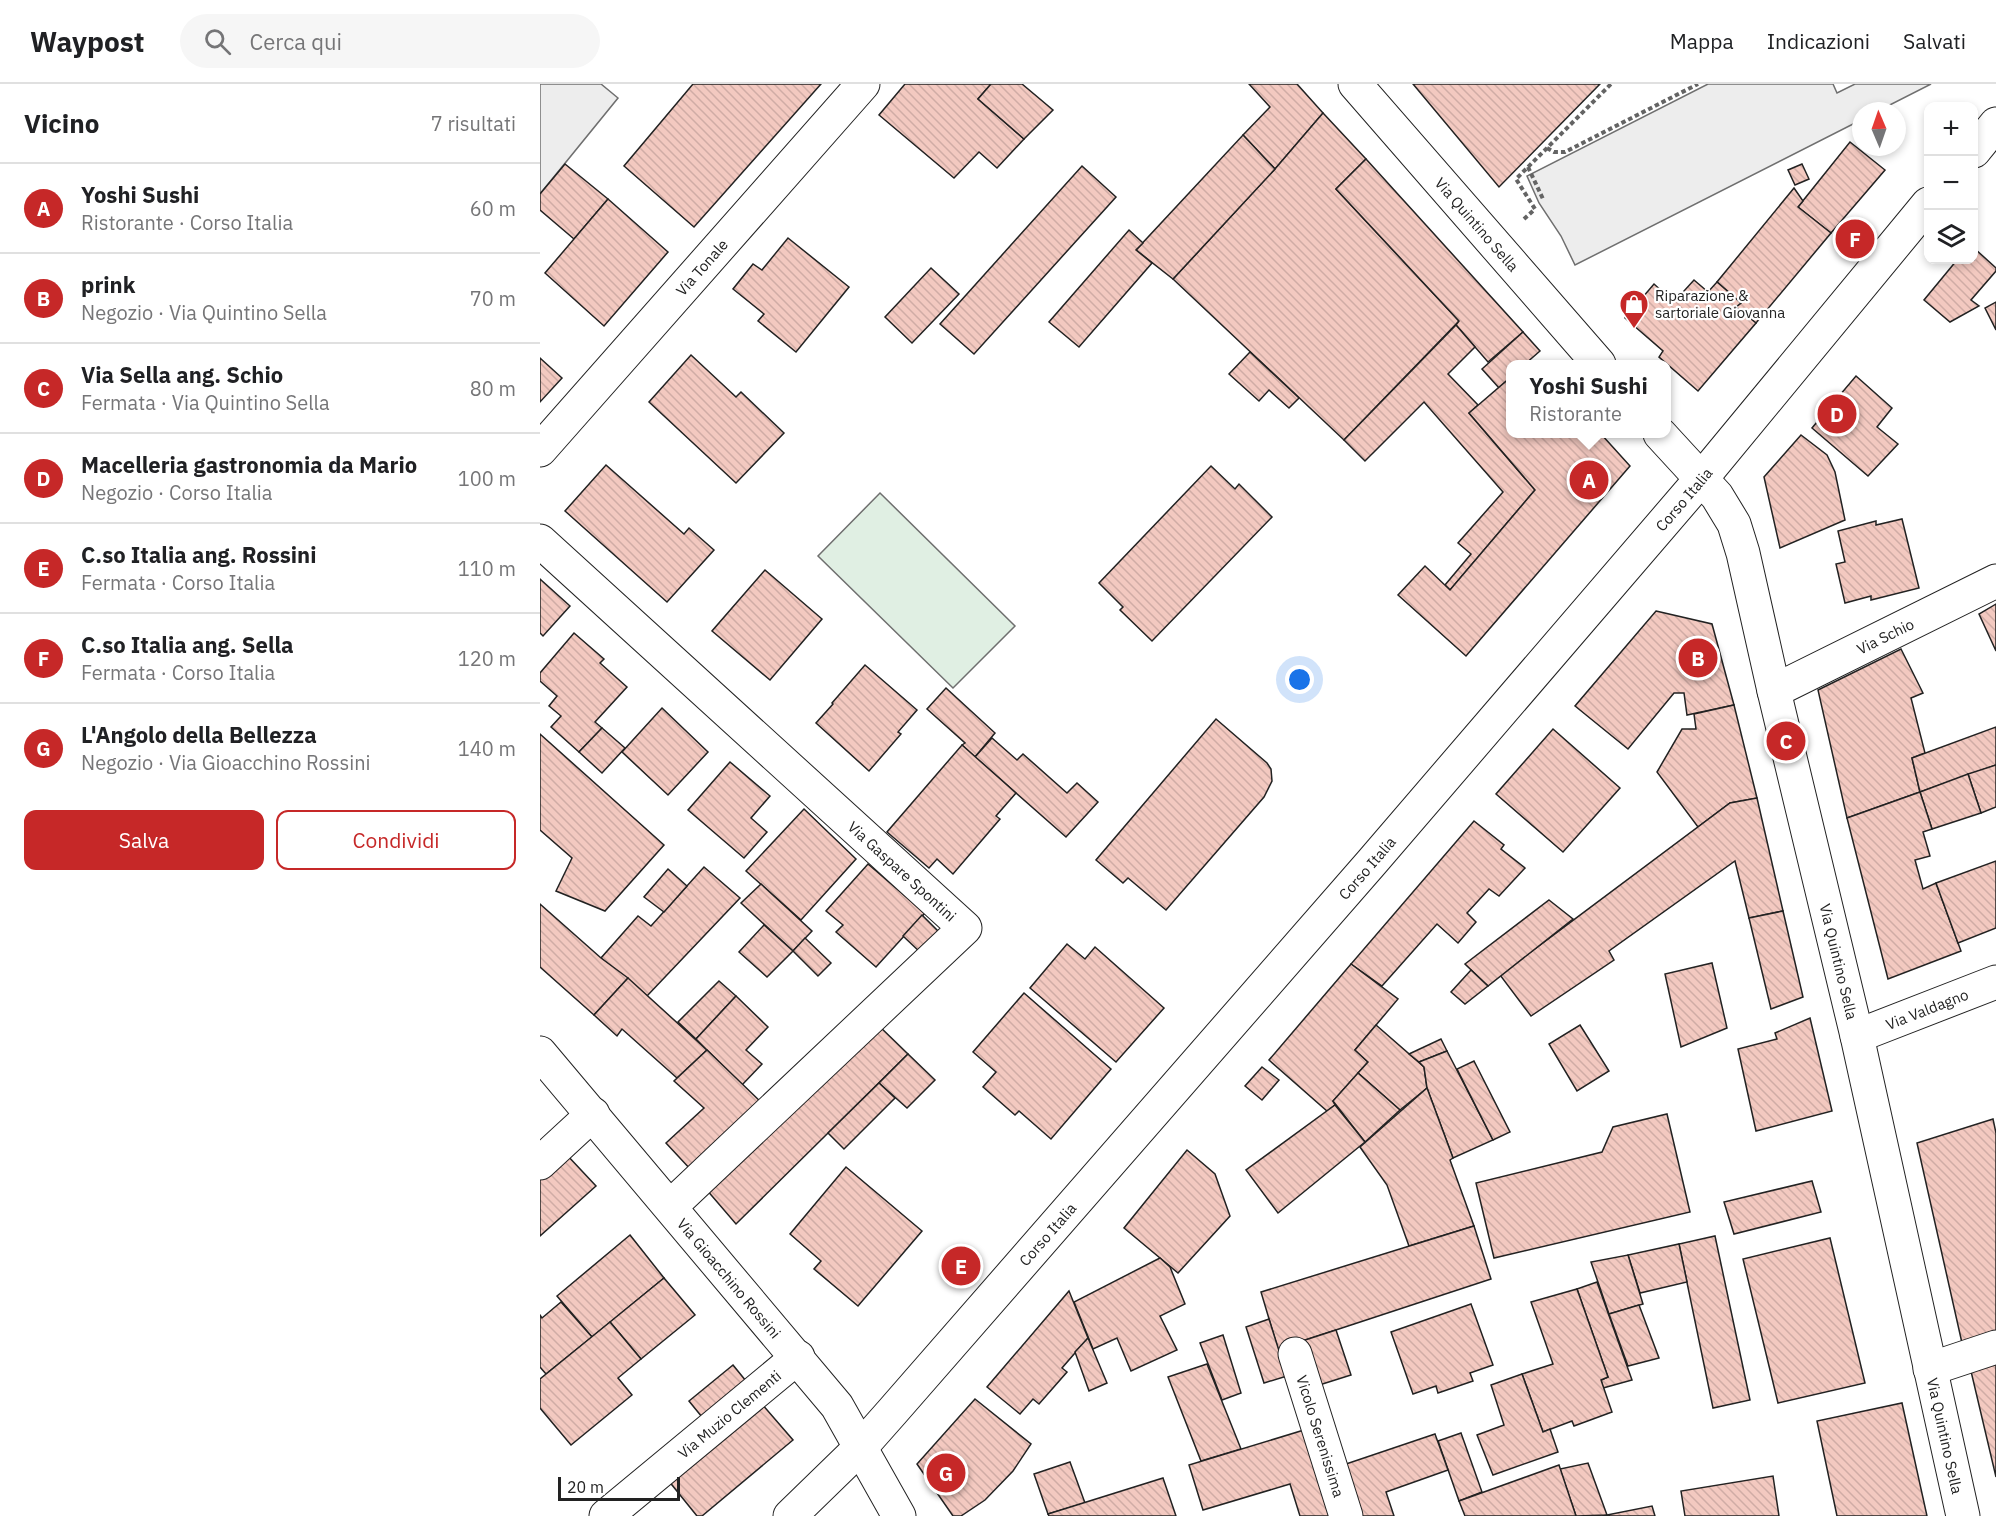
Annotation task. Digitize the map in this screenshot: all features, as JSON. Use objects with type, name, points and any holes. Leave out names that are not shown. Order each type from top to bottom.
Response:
[{"type":"street","name":"Via Tonale","points":[[540,450],[863,84]]},
{"type":"street","name":"Via Quintino Sella","points":[[1355,84],[1596,360]]},
{"type":"street","points":[[1978,146],[1996,124]]},
{"type":"street","name":"Corso Italia","points":[[790,1516],[861,1448],[1302,943],[1701,478],[1924,210]]},
{"type":"street","name":"Via Quintino Sella","points":[[1664,438],[1717,496],[1734,524],[1743,553],[1857,1036],[1963,1516]]},
{"type":"street","name":"Via Gaspare Spontini","points":[[540,541],[965,928],[671,1206]]},
{"type":"street","name":"Via Schio","points":[[1774,691],[1996,581]]},
{"type":"street","name":"Via Valdagno","points":[[1857,1036],[1996,982]]},
{"type":"street","name":"Via Gioacchino Rossini","points":[[540,1053],[837,1406],[899,1516]]},
{"type":"street","points":[[540,1163],[593,1114]]},
{"type":"street","points":[[1930,1369],[1996,1347]]},
{"type":"street","name":"Vicolo Serenissima","points":[[1295,1354],[1346,1516]]},
{"type":"street","name":"Via Muzio Clementi","points":[[606,1516],[798,1357]]},
{"type":"path","points":[[1519,224],[1535,209],[1516,178],[1611,84]]},
{"type":"path","points":[[1547,148],[1554,152],[1565,152],[1698,84]]},
{"type":"path","points":[[1528,167],[1543,199]]},
{"type":"green space","points":[[880,493],[1015,626],[953,688],[818,556]]},
{"type":"shaded area","points":[[540,84],[601,84],[618,98],[540,194]]},
{"type":"shaded area","points":[[1708,84],[1833,84],[1837,93],[1855,84],[1931,84],[1896,102],[1852,102],[1852,125],[1575,265],[1561,236],[1539,203],[1527,176]]},
{"type":"building","points":[[693,84],[821,84],[694,227],[624,166]]},
{"type":"building","points":[[905,84],[991,84],[978,99],[1024,139],[997,168],[979,152],[954,178],[879,115]]},
{"type":"building","points":[[991,84],[1022,84],[1053,110],[1024,139],[978,99]]},
{"type":"building","points":[[1249,84],[1297,84],[1323,113],[1275,169],[1243,135],[1270,107]]},
{"type":"building","points":[[1413,84],[1600,84],[1499,187]]},
{"type":"building","points":[[1323,113],[1366,159],[1336,189],[1459,321],[1344,440],[1173,279],[1275,169]]},
{"type":"building","points":[[1243,135],[1275,169],[1173,279],[1136,250]]},
{"type":"building","points":[[1850,142],[1852,156],[1868,156],[1885,170],[1831,233],[1798,207]]},
{"type":"building","points":[[1366,159],[1523,332],[1488,362],[1456,325],[1459,321],[1336,189]]},
{"type":"building","points":[[565,164],[608,199],[574,239],[540,210],[540,194]]},
{"type":"building","points":[[1802,164],[1809,179],[1795,185],[1788,170]]},
{"type":"building","points":[[1082,166],[1116,197],[974,354],[940,324]]},
{"type":"building","points":[[1794,188],[1803,201],[1798,207],[1831,233],[1756,323],[1736,307],[1741,303],[1717,282]]},
{"type":"building","points":[[608,199],[668,252],[604,326],[545,273]]},
{"type":"building","points":[[1129,230],[1143,243],[1136,250],[1152,263],[1079,347],[1049,322]]},
{"type":"building","points":[[788,238],[849,287],[796,352],[758,321],[764,314],[733,289],[753,264],[762,270]]},
{"type":"building","points":[[1978,252],[1996,268],[1996,271],[1971,300],[1979,306],[1950,322],[1924,300],[1954,264],[1978,264]]},
{"type":"building","points":[[931,268],[959,294],[912,343],[885,317]]},
{"type":"building","points":[[1694,280],[1708,292],[1717,282],[1741,303],[1736,307],[1756,323],[1698,391],[1671,367],[1671,360],[1662,360],[1659,357],[1663,351],[1625,318],[1654,284],[1674,302]]},
{"type":"building","points":[[1996,302],[1996,330],[1985,308]]},
{"type":"building","points":[[1456,325],[1475,347],[1448,374],[1478,405],[1469,413],[1535,490],[1450,590],[1445,585],[1471,554],[1458,543],[1503,492],[1424,402],[1365,461],[1344,440]]},
{"type":"building","points":[[1523,332],[1540,351],[1530,360],[1506,360],[1506,382],[1499,388],[1482,369]]},
{"type":"building","points":[[1250,352],[1299,398],[1289,408],[1269,390],[1259,401],[1229,374]]},
{"type":"building","points":[[691,355],[736,397],[741,392],[784,433],[736,483],[649,402]]},
{"type":"building","points":[[540,358],[562,378],[540,402]]},
{"type":"building","points":[[1856,376],[1892,408],[1877,427],[1898,444],[1868,476],[1812,428]]},
{"type":"building","points":[[1506,381],[1506,438],[1605,438],[1630,466],[1466,656],[1398,595],[1425,566],[1450,590],[1535,490],[1469,413]]},
{"type":"building","points":[[1801,435],[1827,455],[1835,472],[1845,520],[1780,548],[1764,477]]},
{"type":"building","points":[[606,465],[684,534],[689,528],[714,550],[667,602],[565,511]]},
{"type":"building","points":[[1211,466],[1235,489],[1239,484],[1272,517],[1152,641],[1120,610],[1123,607],[1099,583]]},
{"type":"building","points":[[1902,519],[1919,588],[1871,600],[1871,596],[1845,603],[1836,564],[1845,562],[1838,531],[1876,521],[1876,525]]},
{"type":"building","points":[[765,570],[822,619],[770,680],[712,631]]},
{"type":"building","points":[[540,579],[570,606],[543,636],[540,633]]},
{"type":"building","points":[[1996,604],[1996,651],[1979,614]]},
{"type":"building","points":[[1656,611],[1712,624],[1734,705],[1687,715],[1684,693],[1674,693],[1628,749],[1575,706]]},
{"type":"building","points":[[574,633],[604,659],[600,663],[627,687],[595,722],[602,728],[579,752],[551,727],[561,716],[549,706],[557,696],[540,681],[540,673]]},
{"type":"building","points":[[1901,649],[1923,693],[1911,698],[1925,753],[1912,758],[1920,792],[1847,818],[1818,690]]},
{"type":"building","points":[[865,665],[917,710],[898,732],[901,734],[869,771],[816,723]]},
{"type":"building","points":[[946,688],[995,733],[975,757],[962,745],[965,743],[927,709]]},
{"type":"building","points":[[1734,705],[1757,798],[1730,803],[1698,827],[1657,772],[1682,729],[1696,729],[1694,714]]},
{"type":"building","points":[[662,708],[708,752],[668,795],[622,752]]},
{"type":"building","points":[[1216,719],[1267,763],[1271,769],[1272,781],[1264,797],[1166,910],[1128,878],[1123,883],[1096,860]]},
{"type":"building","points":[[1996,727],[1996,765],[1920,792],[1912,758]]},
{"type":"building","points":[[602,728],[625,748],[602,773],[579,752]]},
{"type":"building","points":[[1553,729],[1620,788],[1563,852],[1496,794]]},
{"type":"building","points":[[540,734],[664,845],[605,911],[556,891],[572,858],[540,830]]},
{"type":"building","points":[[992,738],[1017,760],[1023,754],[1067,793],[1077,783],[1098,802],[1066,837],[975,757]]},
{"type":"building","points":[[962,745],[1016,793],[996,816],[1000,819],[953,874],[937,859],[929,868],[887,832]]},
{"type":"building","points":[[730,762],[770,796],[751,818],[767,832],[744,858],[688,810]]},
{"type":"building","points":[[1996,765],[1996,807],[1981,813],[1968,774]]},
{"type":"building","points":[[1968,774],[1981,813],[1932,829],[1920,792]]},
{"type":"building","points":[[1920,792],[1932,829],[1923,832],[1930,856],[1915,860],[1923,889],[1936,883],[1961,951],[1888,979],[1847,818]]},
{"type":"building","points":[[1757,798],[1783,911],[1749,918],[1735,861],[1609,951],[1614,960],[1531,1016],[1500,975],[1730,803]]},
{"type":"building","points":[[804,809],[856,859],[801,920],[746,871]]},
{"type":"building","points":[[1474,821],[1504,845],[1501,849],[1525,868],[1499,896],[1489,889],[1467,913],[1476,922],[1458,943],[1437,924],[1382,986],[1351,964]]},
{"type":"building","points":[[1996,861],[1996,928],[1958,943],[1936,883]]},
{"type":"building","points":[[868,864],[925,913],[876,967],[836,932],[843,925],[826,911]]},
{"type":"building","points":[[704,867],[740,898],[647,996],[601,958],[638,916],[651,926]]},
{"type":"building","points":[[668,869],[687,886],[664,912],[644,897]]},
{"type":"building","points":[[761,884],[812,931],[793,951],[741,903]]},
{"type":"building","points":[[1549,900],[1573,919],[1488,986],[1465,964]]},
{"type":"building","points":[[540,904],[601,958],[628,978],[594,1015],[540,967]]},
{"type":"building","points":[[1783,911],[1803,997],[1771,1009],[1749,918]]},
{"type":"building","points":[[922,915],[941,934],[922,954],[903,936]]},
{"type":"building","points":[[764,925],[793,951],[767,977],[739,952]]},
{"type":"building","points":[[805,938],[831,963],[818,976],[793,951]]},
{"type":"building","points":[[1067,944],[1085,959],[1095,947],[1164,1008],[1116,1062],[1030,988]]},
{"type":"building","points":[[1712,963],[1727,1028],[1681,1047],[1665,974]]},
{"type":"building","points":[[1351,964],[1398,999],[1355,1050],[1368,1062],[1333,1101],[1335,1105],[1327,1111],[1269,1060]]},
{"type":"building","points":[[1471,970],[1488,986],[1465,1004],[1451,992]]},
{"type":"building","points":[[628,978],[707,1050],[677,1078],[622,1029],[617,1036],[594,1015]]},
{"type":"building","points":[[719,981],[736,996],[696,1039],[678,1022]]},
{"type":"building","points":[[1024,993],[1111,1069],[1051,1139],[1019,1111],[1015,1115],[983,1087],[996,1072],[973,1052]]},
{"type":"building","points":[[736,996],[768,1027],[746,1050],[762,1064],[742,1085],[696,1039]]},
{"type":"building","points":[[1810,1018],[1832,1111],[1756,1131],[1738,1049],[1777,1039],[1775,1033]]},
{"type":"building","points":[[876,1023],[908,1054],[736,1224],[706,1189]]},
{"type":"building","points":[[1376,1025],[1424,1067],[1427,1088],[1400,1110],[1358,1073],[1368,1062],[1355,1050]]},
{"type":"building","points":[[1580,1025],[1609,1071],[1577,1091],[1549,1044]]},
{"type":"building","points":[[1441,1039],[1447,1051],[1419,1062],[1409,1054]]},
{"type":"building","points":[[707,1050],[763,1104],[692,1171],[666,1143],[704,1108],[674,1081]]},
{"type":"building","points":[[1447,1051],[1493,1140],[1453,1158],[1427,1088],[1424,1067],[1419,1062]]},
{"type":"building","points":[[908,1054],[935,1080],[907,1108],[879,1083]]},
{"type":"building","points":[[1474,1061],[1510,1132],[1493,1140],[1457,1069]]},
{"type":"building","points":[[1262,1067],[1279,1080],[1262,1100],[1245,1086]]},
{"type":"building","points":[[1358,1073],[1400,1110],[1365,1142],[1333,1101]]},
{"type":"building","points":[[879,1083],[895,1098],[844,1149],[828,1133]]},
{"type":"building","points":[[1427,1088],[1453,1158],[1450,1160],[1474,1226],[1409,1246],[1387,1185],[1360,1147]]},
{"type":"building","points":[[1335,1105],[1365,1142],[1278,1213],[1246,1170]]},
{"type":"building","points":[[1667,1114],[1690,1212],[1494,1258],[1476,1183],[1602,1152],[1613,1127]]},
{"type":"building","points":[[1993,1119],[1996,1133],[1996,1333],[1962,1343],[1917,1143]]},
{"type":"building","points":[[1187,1150],[1215,1174],[1230,1216],[1178,1273],[1124,1228]]},
{"type":"building","points":[[566,1154],[596,1186],[540,1236],[540,1178]]},
{"type":"building","points":[[846,1167],[922,1231],[858,1306],[814,1269],[821,1261],[790,1234]]},
{"type":"building","points":[[1812,1181],[1821,1212],[1734,1234],[1724,1202]]},
{"type":"building","points":[[1474,1226],[1491,1279],[1278,1349],[1261,1292]]},
{"type":"building","points":[[630,1235],[664,1278],[592,1337],[557,1296]]},
{"type":"building","points":[[1715,1236],[1750,1400],[1713,1408],[1679,1244]]},
{"type":"building","points":[[1830,1238],[1865,1383],[1778,1403],[1743,1259]]},
{"type":"building","points":[[1679,1244],[1687,1282],[1640,1293],[1628,1255]]},
{"type":"building","points":[[1628,1255],[1643,1304],[1609,1314],[1591,1262]]},
{"type":"building","points":[[1160,1258],[1170,1267],[1185,1304],[1160,1316],[1177,1350],[1131,1371],[1117,1338],[1093,1349],[1074,1302]]},
{"type":"building","points":[[664,1278],[695,1315],[641,1359],[610,1322]]},
{"type":"building","points":[[1597,1282],[1632,1380],[1603,1388],[1601,1380],[1608,1377],[1577,1289]]},
{"type":"building","points":[[1577,1289],[1608,1377],[1601,1380],[1612,1412],[1574,1426],[1572,1421],[1543,1432],[1522,1374],[1553,1364],[1531,1302]]},
{"type":"building","points":[[1069,1291],[1088,1338],[1062,1368],[1067,1372],[1039,1404],[1033,1399],[1020,1414],[987,1387]]},
{"type":"building","points":[[561,1302],[592,1337],[546,1374],[540,1367],[540,1315],[542,1318]]},
{"type":"building","points":[[1471,1304],[1493,1365],[1470,1373],[1473,1381],[1438,1393],[1436,1386],[1413,1394],[1391,1332]]},
{"type":"building","points":[[1639,1305],[1659,1358],[1628,1366],[1609,1314]]},
{"type":"building","points":[[1269,1319],[1287,1376],[1264,1383],[1246,1327]]},
{"type":"building","points":[[610,1322],[641,1359],[618,1378],[632,1395],[571,1445],[540,1408],[540,1379]]},
{"type":"building","points":[[1336,1330],[1351,1375],[1316,1386],[1302,1341]]},
{"type":"building","points":[[1223,1335],[1241,1393],[1222,1400],[1200,1343]]},
{"type":"building","points":[[1088,1338],[1107,1383],[1089,1391],[1075,1352]]},
{"type":"building","points":[[1996,1358],[1996,1477],[1970,1367]]},
{"type":"building","points":[[1207,1364],[1241,1449],[1201,1461],[1168,1377]]},
{"type":"building","points":[[733,1365],[750,1386],[706,1422],[689,1401]]},
{"type":"building","points":[[1522,1374],[1543,1432],[1550,1429],[1558,1452],[1493,1475],[1477,1435],[1504,1425],[1491,1385]]},
{"type":"building","points":[[975,1399],[1031,1444],[1013,1471],[985,1500],[961,1516],[953,1516],[917,1464]]},
{"type":"building","points":[[761,1403],[793,1440],[702,1516],[697,1516],[668,1480]]},
{"type":"building","points":[[1902,1403],[1927,1516],[1837,1516],[1817,1421]]},
{"type":"building","points":[[1304,1430],[1330,1516],[1300,1516],[1290,1484],[1203,1510],[1189,1465]]},
{"type":"building","points":[[1461,1433],[1482,1492],[1459,1501],[1438,1441]]},
{"type":"building","points":[[1435,1434],[1448,1470],[1386,1492],[1394,1516],[1361,1516],[1346,1464]]},
{"type":"building","points":[[1070,1462],[1085,1503],[1048,1514],[1034,1474]]},
{"type":"building","points":[[1588,1463],[1607,1515],[1576,1516],[1560,1469]]},
{"type":"building","points":[[1559,1465],[1576,1516],[1465,1516],[1459,1501]]},
{"type":"building","points":[[1773,1476],[1779,1516],[1685,1516],[1681,1491]]},
{"type":"building","points":[[1163,1478],[1176,1516],[1049,1516],[1048,1514]]},
{"type":"building","points":[[1652,1506],[1655,1516],[1602,1516]]},
{"type":"place","name":"C.so Italia ang. Sella","points":[[1855,239]]},
{"type":"place","name":"Riparazione & sartoriale Giovanna","points":[[1634,330]]},
{"type":"place","name":"Macelleria gastronomia da Mario","points":[[1837,414]]},
{"type":"place","name":"Yoshi Sushi","points":[[1589,480]]},
{"type":"place","name":"prink","points":[[1698,658]]},
{"type":"place","name":"Via Sella ang. Schio","points":[[1786,741]]},
{"type":"place","name":"C.so Italia ang. Rossini","points":[[961,1266]]},
{"type":"place","name":"L'Angolo della Bellezza","points":[[946,1473]]}]
